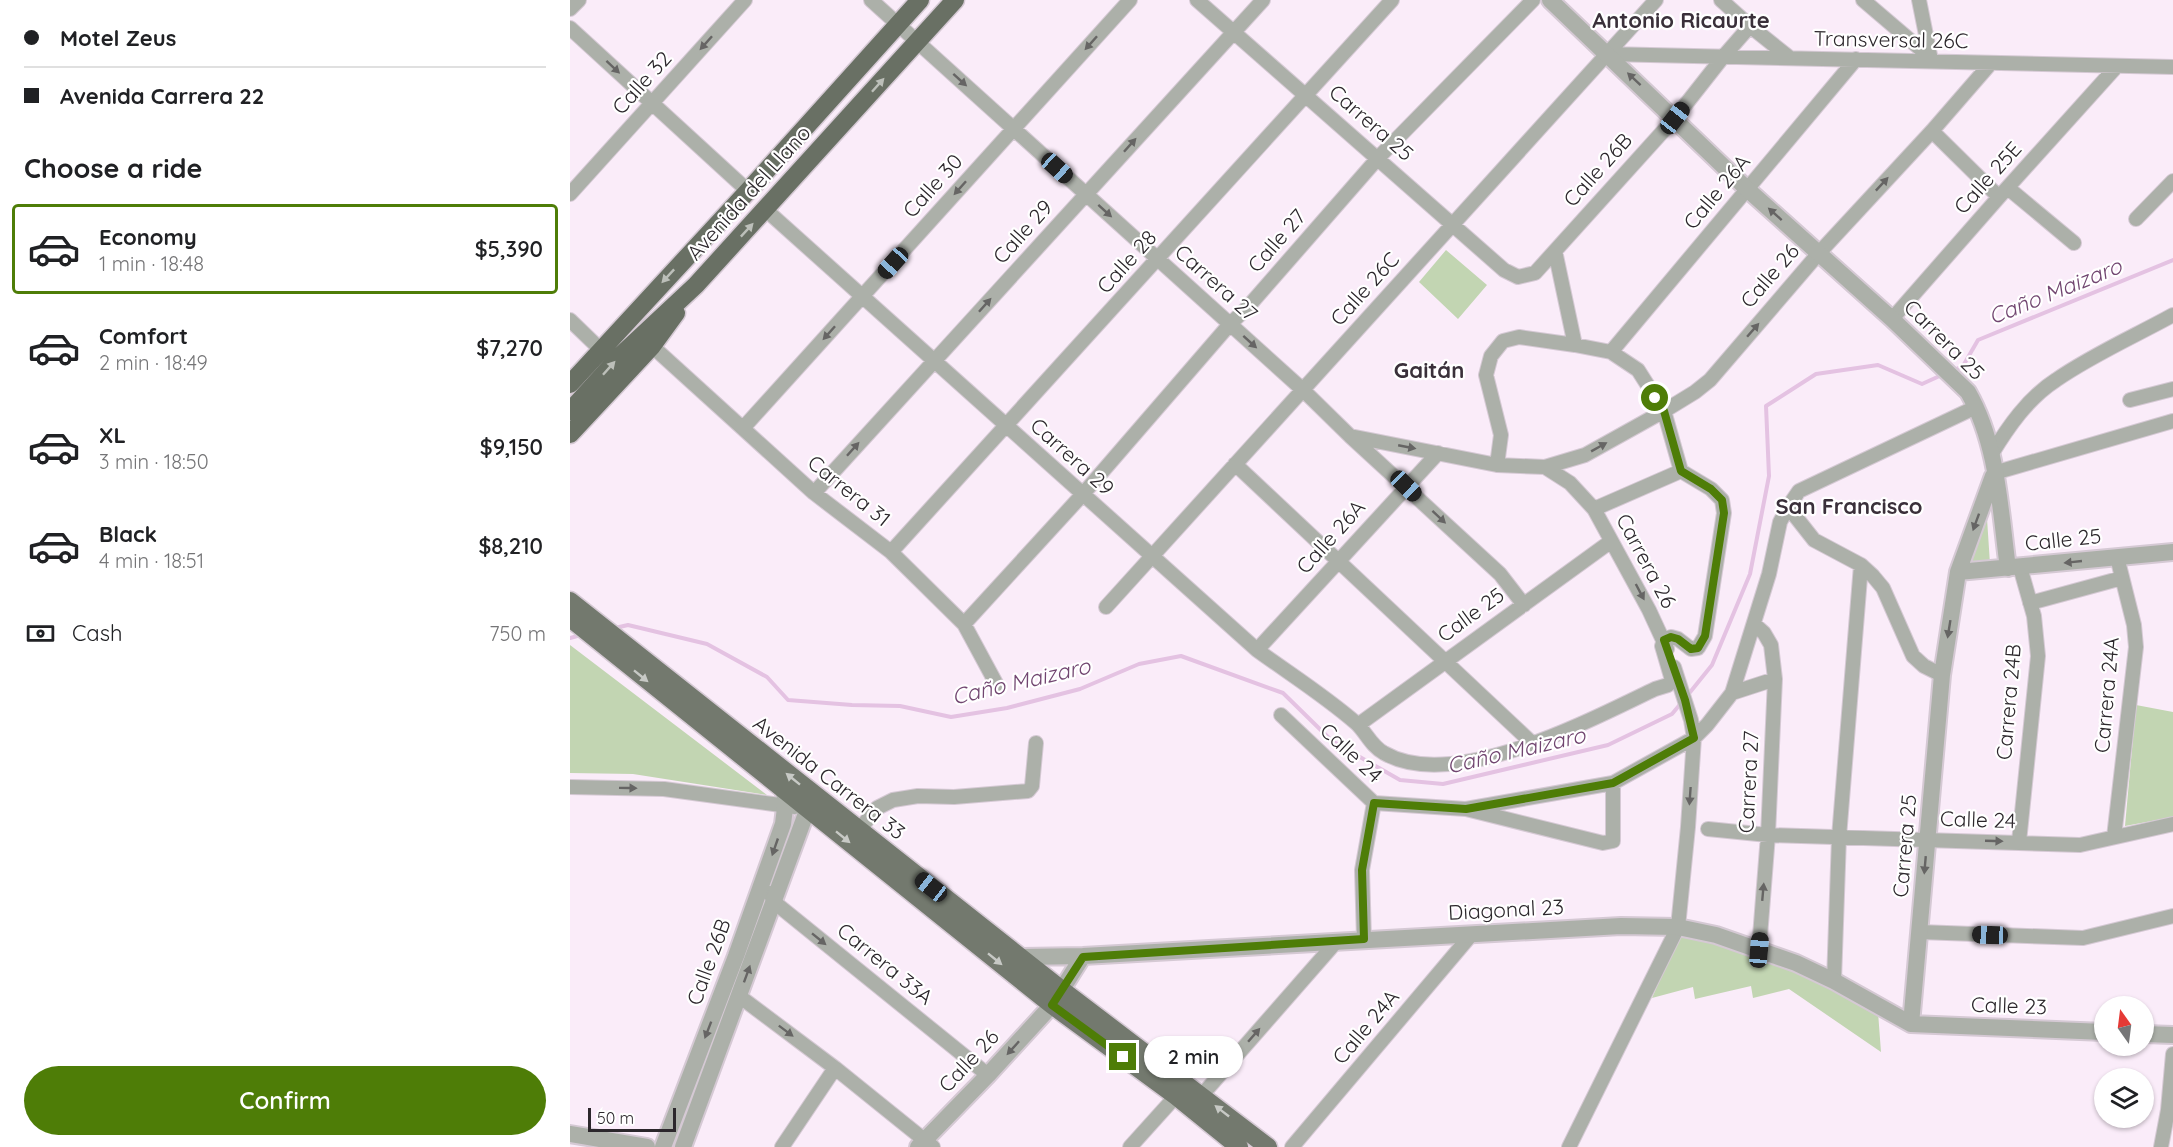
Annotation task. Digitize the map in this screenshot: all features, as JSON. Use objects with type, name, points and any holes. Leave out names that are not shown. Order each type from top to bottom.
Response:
[{"type":"highway","name":"Avenida del Llano","points":[[570,384],[920,0]]},
{"type":"highway","name":"Avenida del Llano","points":[[570,411],[621,355],[696,285],[955,0]]},
{"type":"highway","points":[[570,434],[652,346],[696,285]]},
{"type":"main road","name":"Avenida Carrera 33","points":[[570,602],[581,621],[859,830],[1022,957],[1057,997]]},
{"type":"main road","name":"Avenida Carrera 33","points":[[604,637],[784,799],[808,808],[1057,997]]},
{"type":"main road","points":[[1057,997],[1202,1095],[1268,1147]]},
{"type":"main road","points":[[1057,997],[1239,1147]]},
{"type":"street","points":[[570,9],[579,0]]},
{"type":"street","name":"Calle 32","points":[[570,194],[745,0]]},
{"type":"street","name":"Carrera 27","points":[[872,0],[1303,390],[1500,574],[1524,604]]},
{"type":"street","name":"Calle 30","points":[[744,428],[1130,0]]},
{"type":"street","name":"Carrera 25","points":[[1197,0],[1504,270],[1518,277]]},
{"type":"street","name":"Calle 29","points":[[814,493],[1263,0]]},
{"type":"street","name":"Calle 28","points":[[891,552],[1392,0]]},
{"type":"street","name":"Calle 27","points":[[964,624],[1083,494],[1378,158],[1533,0]]},
{"type":"street","name":"Carrera 25","points":[[1550,0],[1748,189],[1955,378],[1968,392],[1985,429],[1994,473],[1958,572],[1942,675],[1911,1024]]},
{"type":"street","name":"Calle 26C","points":[[1106,607],[1656,0]]},
{"type":"street","points":[[1721,0],[1790,58]]},
{"type":"street","points":[[1863,0],[1932,60]]},
{"type":"street","points":[[1919,0],[1932,60]]},
{"type":"street","name":"Calle 26B","points":[[1518,277],[1535,273],[1675,118],[1750,26]]},
{"type":"street","points":[[570,28],[748,191]]},
{"type":"street","name":"Transversal 26C","points":[[1607,54],[2173,67]]},
{"type":"street","name":"Calle 26A","points":[[1611,352],[1856,59]]},
{"type":"street","name":"Calle 26","points":[[1545,467],[1585,455],[1664,411],[1710,380],[1819,253],[1932,131],[1991,63]]},
{"type":"street","name":"Calle 25E","points":[[1892,319],[2117,66]]},
{"type":"street","points":[[1932,131],[2003,192],[2074,243]]},
{"type":"street","points":[[2136,219],[2173,181]]},
{"type":"street","name":"Carrera 29","points":[[766,210],[1257,650],[1313,689],[1358,725]]},
{"type":"street","points":[[1555,251],[1575,345]]},
{"type":"street","points":[[1991,455],[2009,426],[2055,380],[2173,315]]},
{"type":"street","points":[[570,320],[600,349]]},
{"type":"street","points":[[1497,465],[1502,435],[1486,375],[1491,356],[1503,341],[1519,337],[1611,352],[1638,370],[1664,411],[1681,471],[1711,489],[1722,500],[1724,513],[1705,636],[1698,648],[1691,649],[1678,639],[1671,637],[1664,640]]},
{"type":"street","name":"Carrera 31","points":[[652,346],[814,493],[891,552],[964,624],[998,687]]},
{"type":"street","points":[[2130,400],[2173,389]]},
{"type":"street","points":[[1466,809],[1613,783],[1694,738],[1732,693],[1769,574],[1780,522],[1799,492],[1976,407]]},
{"type":"street","points":[[1994,473],[2173,421]]},
{"type":"street","points":[[1350,436],[1497,465],[1545,467]]},
{"type":"street","name":"Calle 26A","points":[[1257,650],[1437,453]]},
{"type":"street","points":[[1235,464],[1532,743]]},
{"type":"street","name":"Carrera 26","points":[[1545,467],[1570,483],[1594,509],[1664,640],[1691,720],[1694,738],[1678,927]]},
{"type":"street","points":[[1594,509],[1681,471]]},
{"type":"street","name":"Carrera 24B","points":[[1994,473],[2014,568],[2030,603],[2036,629],[2038,656],[2019,842]]},
{"type":"street","points":[[1788,507],[1814,540],[1861,565],[1883,588],[1913,656],[1924,666],[1942,675]]},
{"type":"street","name":"Calle 25","points":[[1358,725],[1610,542]]},
{"type":"street","name":"Calle 25","points":[[1958,572],[2173,552]]},
{"type":"street","name":"Carrera 24A","points":[[2114,837],[2136,647],[2134,625],[2117,557]]},
{"type":"street","points":[[1834,981],[1839,837],[1861,565]]},
{"type":"street","points":[[2030,603],[2122,578]]},
{"type":"street","name":"Carrera 27","points":[[1754,624],[1764,633],[1771,645],[1775,679],[1768,835],[1759,950]]},
{"type":"street","name":"Calle 24","points":[[1358,725],[1373,745],[1383,753],[1403,762],[1451,764],[1477,760],[1567,730],[1668,685],[1672,680],[1663,654],[1664,640]]},
{"type":"street","points":[[1732,693],[1775,679]]},
{"type":"street","name":"Calle 24","points":[[1281,715],[1374,803],[1466,809],[1603,843],[1613,841],[1613,783]]},
{"type":"street","points":[[859,830],[877,808],[893,800],[918,796],[954,797],[1028,790],[1032,786],[1036,743]]},
{"type":"street","points":[[570,787],[664,789],[784,799]]},
{"type":"street","name":"Calle 26B","points":[[663,1147],[764,879],[783,824],[784,799]]},
{"type":"street","points":[[1364,939],[1362,870],[1374,803]]},
{"type":"street","name":"Calle 26B","points":[[683,1147],[808,808]]},
{"type":"street","name":"Calle 24","points":[[1708,829],[1768,835],[2080,845],[2173,824]]},
{"type":"street","name":"Carrera 33A","points":[[764,879],[774,902],[988,1076]]},
{"type":"street","points":[[1920,932],[2083,939],[2173,916]]},
{"type":"street","name":"Diagonal 23","points":[[1022,957],[1083,957],[1364,939],[1621,926],[1678,927],[1716,935],[1834,981],[1911,1024]]},
{"type":"street","points":[[1569,1147],[1678,927]]},
{"type":"street","name":"Calle 24A","points":[[1292,1147],[1471,934]]},
{"type":"street","points":[[1130,1147],[1176,1096],[1202,1095],[1336,942]]},
{"type":"street","points":[[1057,997],[1083,957]]},
{"type":"street","points":[[739,996],[835,1068],[926,1145]]},
{"type":"street","name":"Calle 26","points":[[926,1145],[1057,997]]},
{"type":"street","name":"Calle 23","points":[[1911,1024],[2094,1032]]},
{"type":"street","points":[[2154,1034],[2173,1035]]},
{"type":"street","points":[[2161,1147],[2171,1110],[2173,1054]]},
{"type":"street","points":[[782,1147],[835,1068]]},
{"type":"street","points":[[570,1134],[647,1147]]},
{"type":"green space","points":[[1446,250],[1487,285],[1458,319],[1419,282]]},
{"type":"green space","points":[[1986,503],[1990,564],[1964,566]]},
{"type":"green space","points":[[570,645],[767,795],[633,774],[570,773]]},
{"type":"green space","points":[[2136,705],[2173,712],[2173,817],[2125,826]]},
{"type":"green space","points":[[1678,936],[1713,941],[1795,968],[1878,1012],[1881,1052],[1789,989],[1753,998],[1751,986],[1695,999],[1693,987],[1652,998]]},
{"type":"waterway","name":"Caño Maizaro","points":[[1954,370],[1963,366],[1978,340],[2173,260]]},
{"type":"waterway","name":"Caño Maizaro","points":[[1687,696],[1712,665],[1750,574],[1769,476],[1766,406],[1816,374],[1878,365],[1922,384],[1944,374]]},
{"type":"waterway","name":"Caño Maizaro","points":[[615,628],[628,625],[707,644],[767,677],[788,700],[900,706],[951,717],[1007,708],[1080,689],[1139,664],[1181,656],[1283,693],[1332,741],[1400,780],[1443,784],[1608,745],[1672,714],[1682,702]]},
{"type":"waterway","name":"Caño Maizaro","points":[[570,638],[581,635]]},
{"type":"district","name":"Antonio Ricaurte","points":[[1681,20]]},
{"type":"district","name":"Gaitán","points":[[1429,370]]},
{"type":"district","name":"San Francisco","points":[[1849,506]]},
{"type":"route","points":[[1123,1057],[1052,1005],[1083,957],[1364,939],[1362,870],[1374,803],[1466,809],[1613,783],[1694,738],[1679,679],[1664,640],[1671,637],[1678,639],[1691,649],[1698,648],[1705,636],[1724,513],[1722,500],[1711,489],[1681,471],[1664,411],[1655,398]]}]
